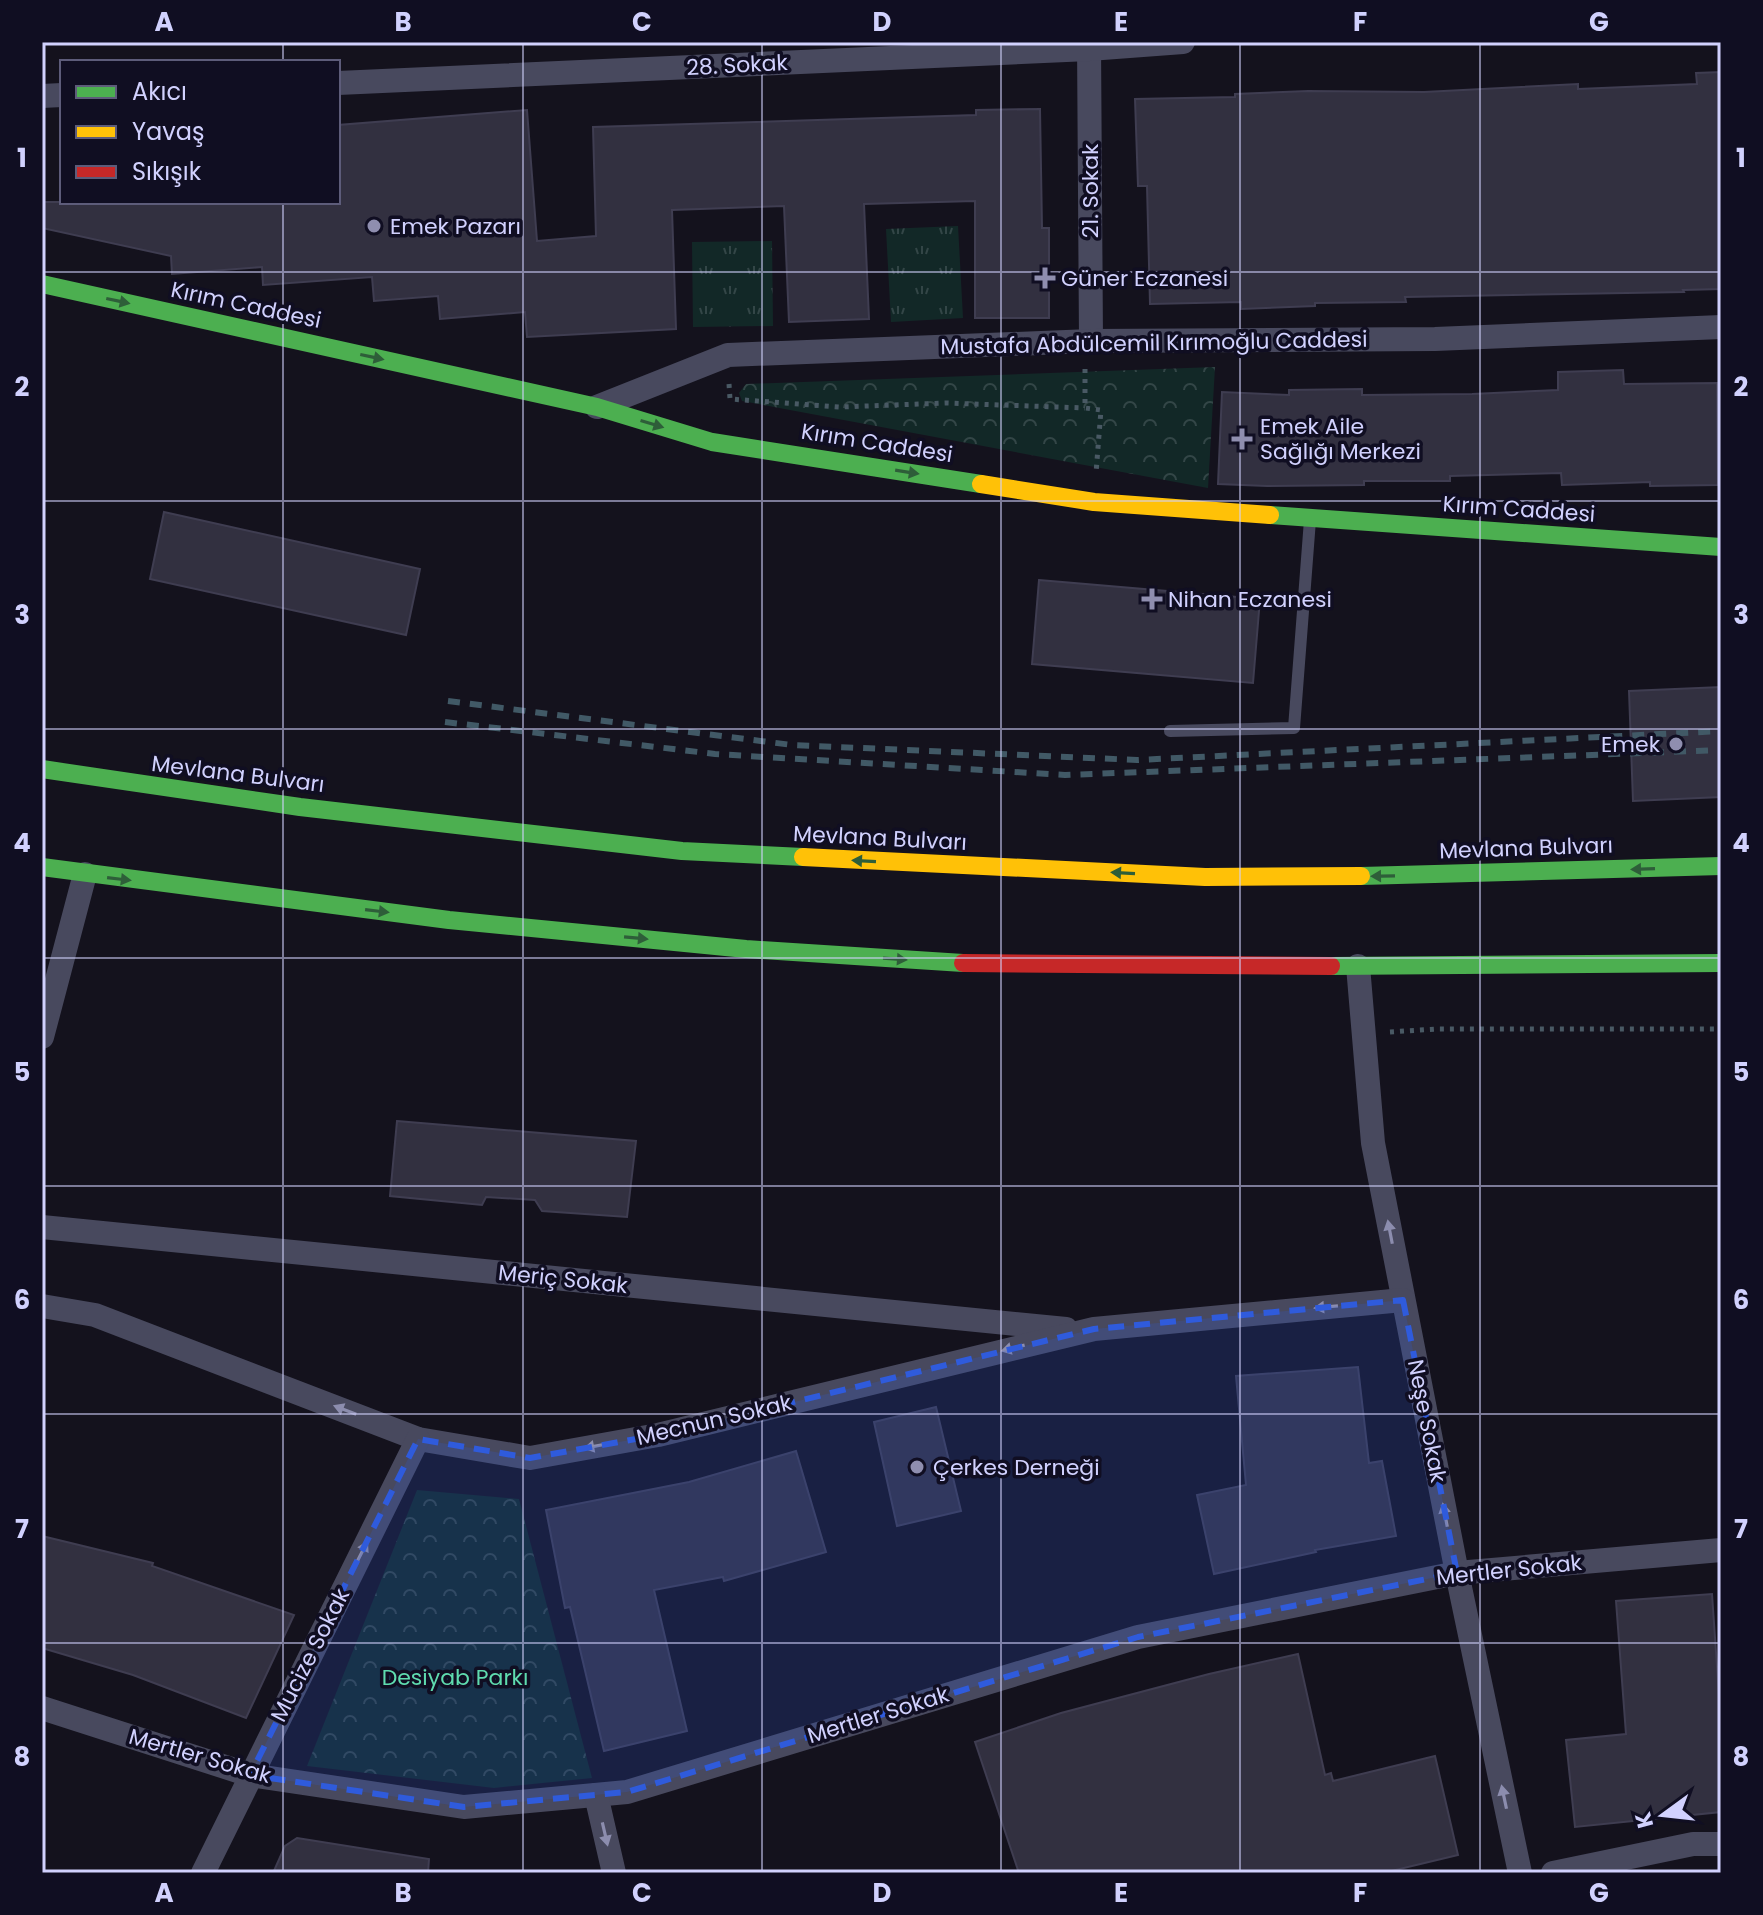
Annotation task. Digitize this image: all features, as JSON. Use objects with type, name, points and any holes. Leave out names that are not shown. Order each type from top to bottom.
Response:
[{"type":"main road","name":"Kırım Caddesi","points":[[42,284],[597,407],[712,442],[1094,502],[1721,547]]},
{"type":"main road","name":"Mevlana Bulvarı","points":[[42,769],[300,807],[682,851],[1205,877],[1379,876],[1721,866]]},
{"type":"main road","points":[[42,867],[449,920],[746,949],[996,965],[1721,963]]},
{"type":"street","name":"28. Sokak","points":[[340,83],[1183,42]]},
{"type":"street","name":"21. Sokak","points":[[1088,341],[1089,46]]},
{"type":"street","name":"Mustafa Abdülcemil Kırımoğlu Caddesi","points":[[597,407],[728,355],[1088,341],[1435,339],[1721,327]]},
{"type":"street","points":[[42,1037],[85,874]]},
{"type":"street","name":"Neşe Sokak","points":[[1358,966],[1373,1143],[1457,1573],[1520,1873]]},
{"type":"street","name":"Meriç Sokak","points":[[42,1227],[1084,1331]]},
{"type":"street","name":"Mecnun Sokak","points":[[42,1306],[95,1315],[418,1439],[530,1458],[658,1435],[1084,1331],[1403,1300]]},
{"type":"street","name":"Mucize Sokak","points":[[203,1873],[418,1439]]},
{"type":"street","name":"Mertler Sokak","points":[[42,1708],[250,1775],[464,1807],[596,1795],[627,1792],[1138,1637],[1457,1573],[1721,1550]]},
{"type":"street","points":[[596,1795],[614,1873]]},
{"type":"street","points":[[1553,1873],[1693,1844],[1721,1844]]},
{"type":"lane","points":[[1170,731],[1294,728],[1310,518]]},
{"type":"path","points":[[1085,408],[1088,341]]},
{"type":"path","points":[[728,355],[730,399],[839,407],[946,403],[1101,410],[1094,502]]},
{"type":"path","points":[[1363,1033],[1436,1029],[1721,1029]]},
{"type":"highlighted area","points":[[1403,1300],[1457,1573],[1138,1637],[627,1792],[464,1807],[250,1775],[418,1439],[530,1458],[658,1435],[1094,1329]]},
{"type":"green space","points":[[958,226],[963,318],[891,322],[886,229]]},
{"type":"green space","points":[[772,241],[773,326],[693,327],[692,242]]},
{"type":"green space","points":[[1215,367],[1208,488],[742,401],[739,393],[746,384]]},
{"type":"green space","name":"Desiyab Parkı","points":[[417,1490],[519,1499],[592,1778],[494,1788],[307,1766]]},
{"type":"building","points":[[1721,72],[1721,289],[1405,297],[1406,302],[1315,303],[1315,306],[1241,309],[1241,302],[1150,304],[1147,186],[1138,186],[1135,99],[1235,97],[1235,94],[1308,91],[1424,92],[1578,84],[1578,89],[1697,84],[1696,73]]},
{"type":"building","points":[[1040,109],[1042,228],[1049,228],[1049,318],[975,318],[975,201],[864,204],[869,319],[789,322],[784,206],[672,210],[676,329],[527,337],[525,312],[440,319],[438,296],[374,301],[372,277],[263,285],[262,267],[172,274],[171,256],[42,228],[42,202],[340,204],[340,125],[527,110],[537,241],[596,236],[593,127],[976,115],[976,110]]},
{"type":"building","points":[[1623,370],[1624,384],[1717,383],[1718,485],[1650,486],[1650,482],[1562,485],[1561,473],[1450,476],[1450,481],[1364,481],[1364,485],[1218,484],[1222,392],[1289,395],[1289,390],[1362,389],[1362,395],[1558,390],[1558,372]]},
{"type":"building","points":[[164,512],[420,569],[406,635],[150,579]]},
{"type":"building","points":[[1039,580],[1260,599],[1253,683],[1032,664]]},
{"type":"building","name":"Emek","points":[[1721,687],[1721,797],[1633,801],[1629,691]]},
{"type":"building","points":[[397,1121],[636,1141],[627,1217],[542,1211],[535,1200],[486,1197],[482,1205],[390,1196]]},
{"type":"building","points":[[1358,1367],[1369,1463],[1382,1461],[1396,1536],[1315,1550],[1214,1574],[1197,1495],[1246,1485],[1236,1376]]},
{"type":"building","name":"Çerkes Derneği","points":[[936,1407],[961,1511],[897,1526],[874,1422]]},
{"type":"building","points":[[796,1451],[826,1552],[724,1581],[723,1577],[654,1590],[687,1731],[604,1751],[570,1607],[565,1608],[546,1510],[689,1482]]},
{"type":"building","points":[[42,1536],[153,1563],[152,1566],[294,1615],[246,1718],[133,1675],[42,1648]]},
{"type":"building","points":[[1712,1594],[1721,1725],[1721,1812],[1575,1827],[1566,1740],[1626,1734],[1616,1601]]},
{"type":"building","points":[[1298,1654],[1325,1775],[1331,1773],[1333,1781],[1435,1756],[1458,1855],[1383,1873],[1019,1873],[975,1742],[1061,1713]]},
{"type":"building","points":[[297,1838],[429,1859],[428,1873],[273,1873],[285,1846]]},
{"type":"railway","points":[[448,701],[792,745],[1137,760],[1721,731]]},
{"type":"railway","points":[[445,722],[715,754],[1065,775],[1721,750]]},
{"type":"traffic: fast","points":[[42,284],[597,407],[712,442],[981,484]]},
{"type":"traffic: fast","points":[[1270,515],[1721,547]]},
{"type":"traffic: fast","points":[[42,769],[300,807],[682,851],[803,857]]},
{"type":"traffic: fast","points":[[1361,876],[1721,866]]},
{"type":"traffic: fast","points":[[42,867],[449,920],[746,949],[963,963]]},
{"type":"traffic: fast","points":[[1331,966],[1721,963]]},
{"type":"traffic: slow","points":[[981,484],[1094,502],[1270,515]]},
{"type":"traffic: slow","points":[[803,857],[1205,877],[1361,876]]},
{"type":"traffic: jam","points":[[963,963],[1331,966]]},
{"type":"place","name":"Emek Pazarı","points":[[374,226]]},
{"type":"place","name":"Güner Eczanesi","points":[[1045,278]]},
{"type":"place","name":"Emek Aile Sağlığı Merkezi","points":[[1242,439]]},
{"type":"place","name":"Nihan Eczanesi","points":[[1152,599]]},
{"type":"place","name":"Emek","points":[[1676,744]]},
{"type":"place","name":"Çerkes Derneği","points":[[917,1467]]}]
